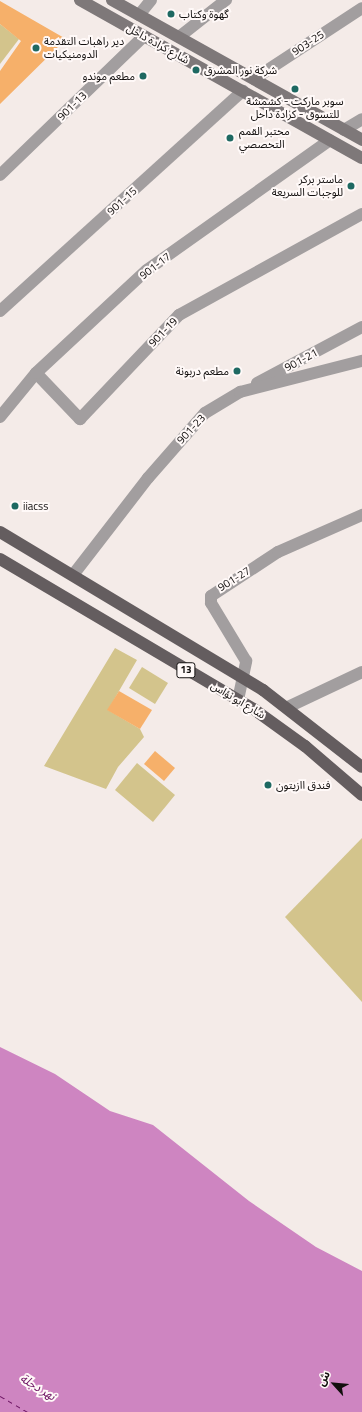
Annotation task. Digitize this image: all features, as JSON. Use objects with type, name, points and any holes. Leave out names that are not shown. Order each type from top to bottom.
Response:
[{"type":"main road","name":"شارع كرادة داخل","points":[[80,0],[362,158]]},
{"type":"main road","name":"شارع كرادة داخل","points":[[112,0],[362,140]]},
{"type":"main road","name":"شارع ابو نؤاس","points":[[0,532],[245,678],[288,707],[362,767]]},
{"type":"main road","name":"شارع ابو نؤاس","points":[[0,559],[238,700],[305,746],[362,795]]},
{"type":"street","points":[[139,15],[151,0]]},
{"type":"street","points":[[179,37],[226,0]]},
{"type":"street","name":"903-25","points":[[254,79],[362,8]]},
{"type":"street","name":"901-13","points":[[0,175],[144,36]]},
{"type":"street","name":"901-15","points":[[0,311],[243,91]]},
{"type":"street","points":[[344,130],[362,119]]},
{"type":"street","name":"901-17","points":[[0,416],[36,373],[147,270],[330,140]]},
{"type":"street","name":"901-19","points":[[36,373],[80,419],[179,315],[362,214]]},
{"type":"street","name":"901-21","points":[[240,392],[362,327]]},
{"type":"street","name":"901-23","points":[[73,575],[195,422],[240,392],[362,361]]},
{"type":"street","name":"901-27","points":[[238,700],[245,678],[242,652],[211,603],[211,596],[278,552],[362,515]]},
{"type":"street","points":[[288,707],[362,672]]},
{"type":"shaded area","points":[[0,24],[19,39],[0,64]]},
{"type":"shaded area","points":[[115,648],[137,660],[108,710],[140,729],[144,737],[118,767],[106,789],[44,766]]},
{"type":"shaded area","points":[[142,667],[168,683],[155,704],[129,688]]},
{"type":"shaded area","points":[[137,763],[175,795],[153,822],[115,790]]},
{"type":"shaded area","points":[[362,838],[362,1002],[285,917]]},
{"type":"water","name":"نهر دجلة","points":[[0,1047],[55,1074],[110,1111],[153,1125],[249,1201],[316,1247],[362,1271],[362,1412],[0,1412]]},
{"type":"building","name":"دير راهبات التقدمة الدومنيكيات","points":[[0,1],[66,39],[0,104],[0,71],[21,41],[0,24]]},
{"type":"building","points":[[119,691],[152,710],[140,729],[107,710]]},
{"type":"building","points":[[155,751],[175,768],[164,781],[144,764]]},
{"type":"ferry route","points":[[0,1396],[28,1412]]},
{"type":"place","name":"گهوة وكتاب","points":[[171,14]]},
{"type":"place","name":"دير راهبات التقدمة الدومنيكيات","points":[[36,48]]},
{"type":"place","name":"شركة نور المشرق","points":[[196,70]]},
{"type":"place","name":"مطعم موندو","points":[[143,76]]},
{"type":"place","name":"سوبر ماركت - كشمشة للتسوق - كرادة داخل","points":[[295,89]]},
{"type":"place","name":"مختبر القمم التخصصي","points":[[230,138]]},
{"type":"place","name":"ماستر بركر للوجبات السريعة","points":[[351,186]]},
{"type":"place","name":"مطعم دربونة","points":[[237,371]]},
{"type":"place","name":"iiacss","points":[[15,506]]},
{"type":"place","name":"فندق اازيتون","points":[[268,785]]}]
